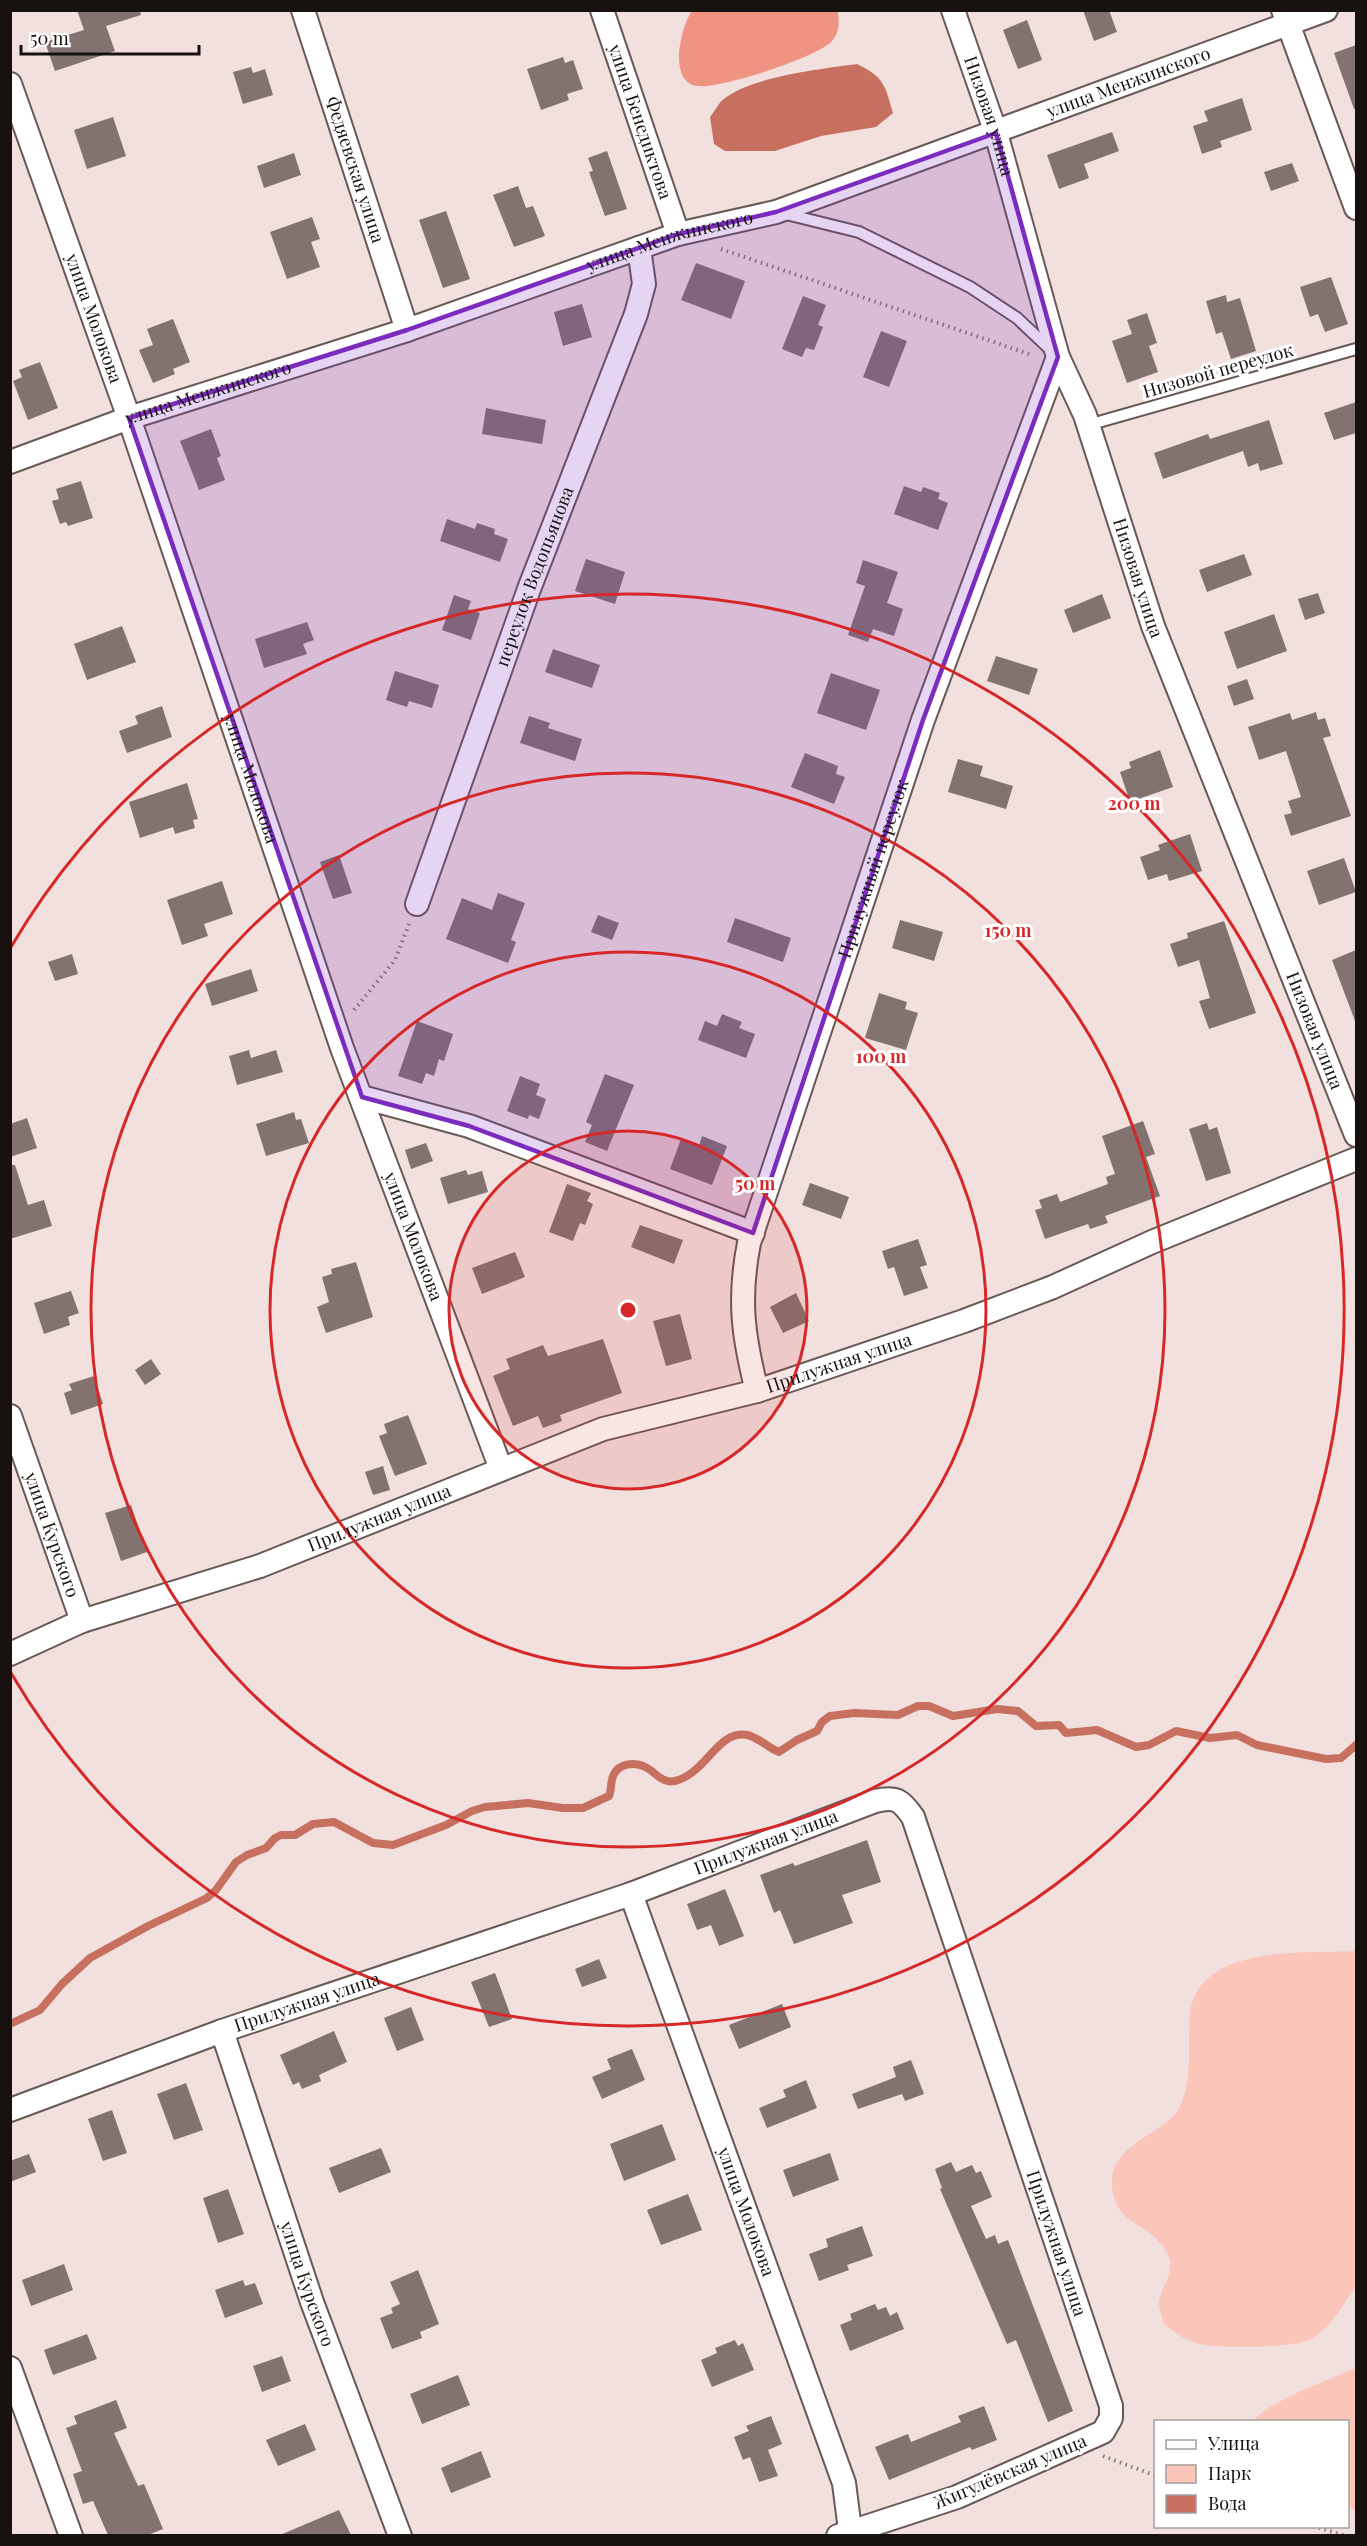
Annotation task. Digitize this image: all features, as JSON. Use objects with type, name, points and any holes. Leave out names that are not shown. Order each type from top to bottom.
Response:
[{"type":"street","name":"Федяевская улица","points":[[303,10],[407,330]]},
{"type":"street","name":"улица Бенедиктова","points":[[602,10],[678,234]]},
{"type":"street","name":"Низовая улица","points":[[953,10],[996,133],[1057,360],[1088,425],[1153,626],[1356,1135]]},
{"type":"street","name":"улица Менжинского","points":[[10,462],[129,418],[407,330],[678,234],[776,212],[996,133],[1286,18],[1326,10]]},
{"type":"street","points":[[1286,18],[1356,208]]},
{"type":"street","name":"улица Молокова","points":[[10,84],[129,418],[336,1029],[501,1469]]},
{"type":"street","name":"переулок Водопьянова","points":[[417,904],[529,589],[636,314],[644,284],[639,248]]},
{"type":"street","name":"Прилужный переулок","points":[[757,1391],[745,1342],[742,1278],[753,1233],[923,720],[1057,360]]},
{"type":"street","points":[[362,1097],[469,1126],[753,1233]]},
{"type":"street","name":"Прилужная улица","points":[[10,1654],[82,1621],[260,1566],[603,1429],[757,1391],[964,1321],[1053,1287],[1152,1242],[1356,1159]]},
{"type":"street","name":"улица Курского","points":[[10,1416],[82,1621]]},
{"type":"street","name":"Прилужная улица","points":[[10,2110],[222,2031],[631,1894],[875,1801],[890,1798],[904,1805],[913,1818],[1111,2406],[1109,2425]]},
{"type":"street","name":"улица Молокова","points":[[631,1894],[844,2483],[844,2533]]},
{"type":"street","name":"улица Курского","points":[[222,2031],[312,2302],[400,2535]]},
{"type":"street","points":[[10,2368],[71,2535]]},
{"type":"street","name":"Жигулёвская улица","points":[[844,2533],[957,2497],[1103,2432],[1109,2425]]},
{"type":"lane","points":[[776,212],[859,232],[970,286],[1017,318],[1057,360]]},
{"type":"lane","name":"Низовой переулок","points":[[1088,425],[1356,349]]},
{"type":"path","points":[[678,234],[1057,360]]},
{"type":"path","points":[[336,1029],[361,1003],[395,960],[417,904]]},
{"type":"path","points":[[1074,2445],[1154,2476]]},
{"type":"path","points":[[1320,2528],[1346,2535]]},
{"type":"highlighted area","points":[[996,133],[1058,357],[923,720],[753,1233],[469,1126],[362,1097],[129,418],[407,330],[678,234],[776,212]]},
{"type":"green space","points":[[1356,1951],[1356,2285],[1337,2315],[1319,2334],[1304,2342],[1243,2347],[1205,2345],[1194,2342],[1164,2324],[1159,2300],[1170,2272],[1170,2261],[1162,2245],[1119,2208],[1114,2197],[1112,2183],[1114,2170],[1120,2158],[1130,2148],[1173,2117],[1179,2108],[1187,2086],[1190,2014],[1197,1991],[1212,1975],[1233,1964],[1257,1957]]},
{"type":"green space","points":[[1356,2368],[1356,2510],[1349,2508],[1349,2420],[1254,2420],[1272,2406]]},
{"type":"shaded area","points":[[692,11],[838,11],[838,27],[832,41],[808,55],[768,71],[710,86],[698,86],[688,83],[682,75],[679,53],[684,29]]},
{"type":"water","points":[[857,64],[878,78],[890,103],[893,113],[876,127],[821,136],[775,151],[725,151],[714,144],[710,117],[723,100],[738,90],[770,79]]},
{"type":"building","points":[[77,10],[140,10],[141,15],[106,26],[115,51],[55,71],[45,42],[84,30]]},
{"type":"building","points":[[1083,10],[1109,10],[1117,32],[1094,41]]},
{"type":"building","points":[[1027,20],[1042,60],[1018,69],[1003,30]]},
{"type":"building","points":[[1356,45],[1356,109],[1354,109],[1334,53]]},
{"type":"building","points":[[563,57],[565,63],[573,60],[583,89],[567,94],[569,100],[541,110],[527,69]]},
{"type":"building","points":[[251,67],[253,73],[265,69],[273,95],[243,104],[233,72]]},
{"type":"building","points":[[1242,98],[1252,130],[1220,141],[1222,147],[1202,154],[1193,126],[1208,121],[1204,111]]},
{"type":"building","points":[[113,117],[126,156],[87,169],[74,130]]},
{"type":"building","points":[[1112,132],[1119,151],[1084,164],[1089,178],[1059,189],[1047,155]]},
{"type":"building","points":[[607,151],[627,209],[605,216],[589,172],[593,171],[588,158]]},
{"type":"building","points":[[294,153],[301,175],[264,188],[257,166]]},
{"type":"building","points":[[1292,163],[1299,181],[1271,191],[1264,172]]},
{"type":"building","points":[[518,186],[526,208],[533,206],[545,236],[514,247],[493,195]]},
{"type":"building","points":[[446,211],[470,279],[443,288],[419,220]]},
{"type":"building","points":[[312,217],[320,239],[311,242],[320,267],[287,279],[270,232]]},
{"type":"building","points":[[696,263],[745,281],[731,319],[681,300]]},
{"type":"building","points":[[1331,277],[1348,324],[1325,332],[1318,314],[1310,317],[1300,287]]},
{"type":"building","points":[[1226,295],[1227,302],[1240,298],[1256,351],[1231,359],[1222,332],[1216,334],[1206,301]]},
{"type":"building","points":[[803,296],[826,305],[818,325],[823,327],[814,350],[806,348],[802,357],[782,349]]},
{"type":"building","points":[[582,304],[592,337],[563,346],[554,312]]},
{"type":"building","points":[[1147,313],[1157,343],[1149,346],[1158,372],[1127,383],[1112,341],[1132,334],[1127,320]]},
{"type":"building","points":[[173,319],[190,362],[173,369],[175,374],[153,383],[139,350],[153,345],[147,329]]},
{"type":"building","points":[[881,331],[907,341],[889,387],[863,377]]},
{"type":"building","points":[[40,362],[58,408],[28,420],[13,381],[22,377],[19,370]]},
{"type":"building","points":[[1356,402],[1356,433],[1334,440],[1324,413]]},
{"type":"building","points":[[486,408],[546,420],[542,444],[482,434]]},
{"type":"building","points":[[1269,420],[1283,464],[1260,471],[1258,463],[1248,467],[1243,451],[1163,479],[1154,453],[1208,434],[1210,439]]},
{"type":"building","points":[[211,429],[221,456],[217,458],[225,480],[199,490],[180,441]]},
{"type":"building","points":[[81,481],[93,518],[68,526],[66,522],[60,524],[52,501],[59,499],[56,489]]},
{"type":"building","points":[[904,486],[921,492],[923,487],[940,493],[938,499],[948,503],[938,530],[894,514]]},
{"type":"building","points":[[447,519],[475,529],[477,523],[495,529],[494,534],[508,539],[500,562],[440,541]]},
{"type":"building","points":[[1244,554],[1252,575],[1207,592],[1199,570]]},
{"type":"building","points":[[586,559],[625,572],[615,604],[575,591]]},
{"type":"building","points":[[863,560],[898,572],[887,603],[903,609],[894,636],[873,629],[868,642],[848,635],[865,586],[856,583]]},
{"type":"building","points":[[1318,593],[1325,613],[1305,620],[1298,599]]},
{"type":"building","points":[[1102,594],[1111,618],[1073,633],[1064,610]]},
{"type":"building","points":[[454,595],[471,601],[468,609],[480,613],[471,640],[442,630]]},
{"type":"building","points":[[1274,614],[1287,651],[1237,669],[1224,632]]},
{"type":"building","points":[[307,622],[314,640],[303,644],[307,654],[264,668],[255,639]]},
{"type":"building","points":[[122,626],[136,662],[87,680],[74,644]]},
{"type":"building","points":[[553,649],[600,665],[592,688],[545,672]]},
{"type":"building","points":[[996,656],[1038,669],[1029,695],[987,681]]},
{"type":"building","points":[[395,671],[439,685],[432,708],[409,701],[407,707],[386,700]]},
{"type":"building","points":[[831,673],[880,690],[866,730],[817,713]]},
{"type":"building","points":[[1247,679],[1254,699],[1234,706],[1227,686]]},
{"type":"building","points":[[162,706],[172,737],[127,753],[119,731],[138,724],[135,716]]},
{"type":"building","points":[[1316,712],[1318,720],[1325,718],[1331,736],[1323,738],[1351,816],[1291,836],[1284,815],[1292,813],[1288,801],[1301,797],[1286,751],[1259,760],[1248,727],[1290,713],[1292,720]]},
{"type":"building","points":[[529,716],[550,723],[548,728],[582,739],[575,761],[520,743]]},
{"type":"building","points":[[1160,750],[1173,787],[1130,802],[1120,772],[1131,768],[1129,762]]},
{"type":"building","points":[[805,753],[838,766],[836,774],[845,777],[834,804],[791,787]]},
{"type":"building","points":[[958,759],[983,766],[980,776],[1013,786],[1006,809],[948,792]]},
{"type":"building","points":[[187,783],[198,819],[193,820],[195,828],[175,834],[173,827],[140,838],[129,802]]},
{"type":"building","points":[[1190,834],[1202,871],[1169,881],[1167,874],[1148,880],[1140,857],[1160,850],[1158,845]]},
{"type":"building","points":[[339,855],[352,893],[333,899],[320,862]]},
{"type":"building","points":[[1344,858],[1356,892],[1319,905],[1307,871]]},
{"type":"building","points":[[222,881],[233,914],[204,924],[208,936],[182,945],[167,900]]},
{"type":"building","points":[[498,893],[525,903],[511,940],[516,942],[508,963],[446,939],[462,898],[492,910]]},
{"type":"building","points":[[598,915],[619,923],[612,940],[591,932]]},
{"type":"building","points":[[735,918],[791,938],[783,962],[727,942]]},
{"type":"building","points":[[900,920],[943,932],[934,961],[892,948]]},
{"type":"building","points":[[1224,921],[1256,1013],[1209,1029],[1199,1001],[1210,998],[1199,960],[1178,967],[1170,944],[1188,938],[1187,933]]},
{"type":"building","points":[[1356,950],[1356,1020],[1355,1021],[1332,960]]},
{"type":"building","points":[[72,954],[78,974],[55,981],[48,962]]},
{"type":"building","points":[[251,969],[258,991],[212,1006],[205,984]]},
{"type":"building","points":[[879,993],[907,1002],[905,1009],[918,1013],[906,1050],[865,1038]]},
{"type":"building","points":[[722,1014],[742,1022],[739,1028],[755,1034],[746,1058],[698,1040],[705,1021],[717,1026]]},
{"type":"building","points":[[417,1021],[453,1034],[444,1061],[439,1059],[434,1076],[426,1073],[422,1084],[398,1076]]},
{"type":"building","points":[[249,1050],[251,1058],[276,1050],[283,1072],[237,1085],[229,1056]]},
{"type":"building","points":[[605,1074],[634,1085],[607,1151],[585,1142],[592,1125],[586,1122]]},
{"type":"building","points":[[520,1076],[540,1084],[536,1095],[546,1099],[539,1119],[529,1115],[528,1119],[507,1111]]},
{"type":"building","points":[[294,1112],[296,1120],[301,1119],[309,1143],[266,1156],[256,1124]]},
{"type":"building","points":[[27,1118],[37,1148],[10,1157],[10,1124]]},
{"type":"building","points":[[1143,1121],[1155,1154],[1146,1157],[1160,1196],[1105,1216],[1108,1223],[1090,1229],[1088,1224],[1045,1239],[1035,1210],[1042,1208],[1039,1200],[1057,1194],[1060,1202],[1108,1184],[1106,1177],[1115,1174],[1102,1136]]},
{"type":"building","points":[[1207,1123],[1209,1130],[1217,1127],[1231,1173],[1206,1181],[1189,1129]]},
{"type":"building","points":[[702,1136],[727,1146],[712,1185],[670,1169],[681,1139],[699,1146]]},
{"type":"building","points":[[426,1143],[433,1161],[411,1169],[405,1150]]},
{"type":"building","points":[[10,1165],[15,1165],[28,1205],[44,1200],[52,1226],[10,1239]]},
{"type":"building","points":[[466,1170],[468,1175],[482,1171],[488,1192],[448,1204],[440,1178]]},
{"type":"building","points":[[810,1183],[849,1197],[841,1219],[802,1205]]},
{"type":"building","points":[[567,1184],[591,1193],[587,1201],[593,1204],[585,1225],[580,1223],[573,1241],[549,1232]]},
{"type":"building","points":[[640,1225],[683,1240],[674,1264],[631,1247]]},
{"type":"building","points":[[918,1239],[927,1265],[920,1267],[928,1288],[904,1296],[894,1267],[888,1269],[882,1251]]},
{"type":"building","points":[[515,1252],[525,1277],[482,1294],[472,1268]]},
{"type":"building","points":[[356,1262],[373,1317],[326,1333],[317,1307],[329,1302],[322,1277],[332,1274],[331,1269]]},
{"type":"building","points":[[71,1291],[79,1313],[68,1317],[70,1325],[44,1334],[34,1303]]},
{"type":"building","points":[[796,1293],[809,1321],[783,1333],[770,1307]]},
{"type":"building","points":[[680,1314],[692,1359],[666,1366],[653,1321]]},
{"type":"building","points":[[603,1339],[622,1393],[560,1415],[562,1421],[543,1428],[538,1416],[513,1426],[493,1376],[510,1369],[506,1359],[543,1345],[548,1356]]},
{"type":"building","points":[[151,1359],[161,1374],[145,1385],[135,1370]]},
{"type":"building","points":[[94,1376],[103,1404],[71,1415],[64,1393],[72,1390],[69,1384]]},
{"type":"building","points":[[408,1415],[427,1464],[395,1476],[379,1436],[387,1433],[384,1424]]},
{"type":"building","points":[[383,1466],[390,1490],[373,1495],[365,1472]]},
{"type":"building","points":[[131,1505],[147,1552],[121,1561],[105,1513]]},
{"type":"building","points":[[867,1840],[881,1882],[842,1895],[853,1923],[794,1944],[780,1910],[774,1913],[760,1875],[793,1863],[795,1866]]},
{"type":"building","points":[[725,1889],[744,1936],[719,1946],[711,1925],[697,1930],[687,1904]]},
{"type":"building","points":[[599,1959],[607,1978],[582,1987],[575,1969]]},
{"type":"building","points":[[495,1973],[512,2019],[489,2027],[471,1982]]},
{"type":"building","points":[[782,2004],[791,2027],[739,2049],[729,2025]]},
{"type":"building","points":[[411,2007],[424,2040],[397,2051],[384,2018]]},
{"type":"building","points":[[334,2031],[347,2062],[319,2075],[321,2081],[302,2089],[299,2082],[293,2085],[280,2055]]},
{"type":"building","points":[[632,2049],[645,2080],[602,2099],[592,2077],[611,2069],[607,2059]]},
{"type":"building","points":[[911,2060],[924,2094],[905,2101],[902,2094],[858,2109],[852,2094],[896,2077],[893,2067]]},
{"type":"building","points":[[806,2080],[817,2108],[767,2128],[759,2108],[786,2097],[783,2090]]},
{"type":"building","points":[[186,2083],[203,2130],[174,2140],[157,2094]]},
{"type":"building","points":[[112,2110],[127,2153],[103,2161],[88,2119]]},
{"type":"building","points":[[662,2124],[676,2160],[624,2181],[610,2144]]},
{"type":"building","points":[[381,2148],[391,2172],[339,2193],[329,2168]]},
{"type":"building","points":[[830,2153],[839,2180],[793,2197],[783,2170]]},
{"type":"building","points":[[29,2154],[36,2172],[10,2182],[10,2161]]},
{"type":"building","points":[[951,2162],[956,2172],[972,2165],[976,2173],[981,2171],[992,2197],[971,2206],[986,2239],[995,2235],[998,2244],[1008,2240],[1073,2411],[1048,2422],[1016,2340],[1007,2344],[940,2189],[942,2188],[935,2169]]},
{"type":"building","points":[[228,2189],[244,2234],[218,2243],[203,2198]]},
{"type":"building","points":[[688,2194],[702,2230],[661,2245],[647,2210]]},
{"type":"building","points":[[862,2226],[873,2256],[847,2265],[849,2270],[819,2281],[809,2254],[828,2247],[826,2239]]},
{"type":"building","points":[[64,2264],[73,2290],[31,2306],[22,2280]]},
{"type":"building","points":[[418,2270],[439,2324],[420,2332],[422,2338],[392,2349],[380,2318],[393,2313],[391,2308],[400,2304],[390,2282]]},
{"type":"building","points":[[243,2280],[245,2286],[255,2283],[263,2304],[225,2318],[215,2290]]},
{"type":"building","points":[[875,2304],[878,2310],[886,2307],[890,2316],[897,2312],[904,2329],[850,2351],[840,2325],[852,2320],[850,2314]]},
{"type":"building","points":[[87,2334],[97,2359],[53,2375],[44,2350]]},
{"type":"building","points":[[735,2340],[738,2346],[743,2343],[754,2370],[712,2387],[701,2360],[717,2353],[715,2348]]},
{"type":"building","points":[[282,2356],[291,2381],[262,2392],[253,2366]]},
{"type":"building","points":[[458,2375],[470,2405],[422,2424],[410,2394]]},
{"type":"building","points":[[116,2400],[127,2428],[114,2433],[138,2486],[144,2484],[163,2529],[148,2535],[108,2535],[93,2501],[83,2504],[73,2474],[82,2471],[66,2428],[77,2424],[74,2416]]},
{"type":"building","points":[[984,2406],[997,2440],[972,2450],[970,2447],[889,2480],[875,2447],[908,2434],[911,2442],[961,2422],[958,2416]]},
{"type":"building","points":[[771,2416],[782,2444],[768,2450],[778,2476],[759,2482],[750,2457],[743,2460],[734,2437],[749,2431],[746,2426]]},
{"type":"building","points":[[305,2424],[316,2450],[278,2466],[266,2440]]},
{"type":"building","points":[[481,2451],[491,2477],[451,2493],[441,2468]]},
{"type":"building","points":[[339,2510],[351,2535],[280,2535]]},
{"type":"waterway","points":[[10,2024],[40,2010],[62,1984],[90,1958],[148,1926],[207,1898],[216,1890],[236,1862],[266,1848],[281,1835],[295,1835],[313,1824],[334,1822],[373,1843],[393,1845],[485,1807],[528,1803],[563,1808],[583,1808],[609,1796],[613,1777],[616,1771],[623,1766],[639,1765],[661,1779],[675,1781],[696,1770],[719,1745],[737,1735],[752,1736],[779,1752],[817,1731],[822,1722],[830,1716],[854,1713],[898,1715],[918,1706],[929,1706],[953,1716],[997,1709],[1018,1711],[1036,1726],[1059,1725],[1066,1733],[1097,1730],[1136,1747],[1149,1745],[1176,1731],[1210,1738],[1237,1735],[1257,1745],[1326,1759],[1341,1758],[1356,1745]]}]
